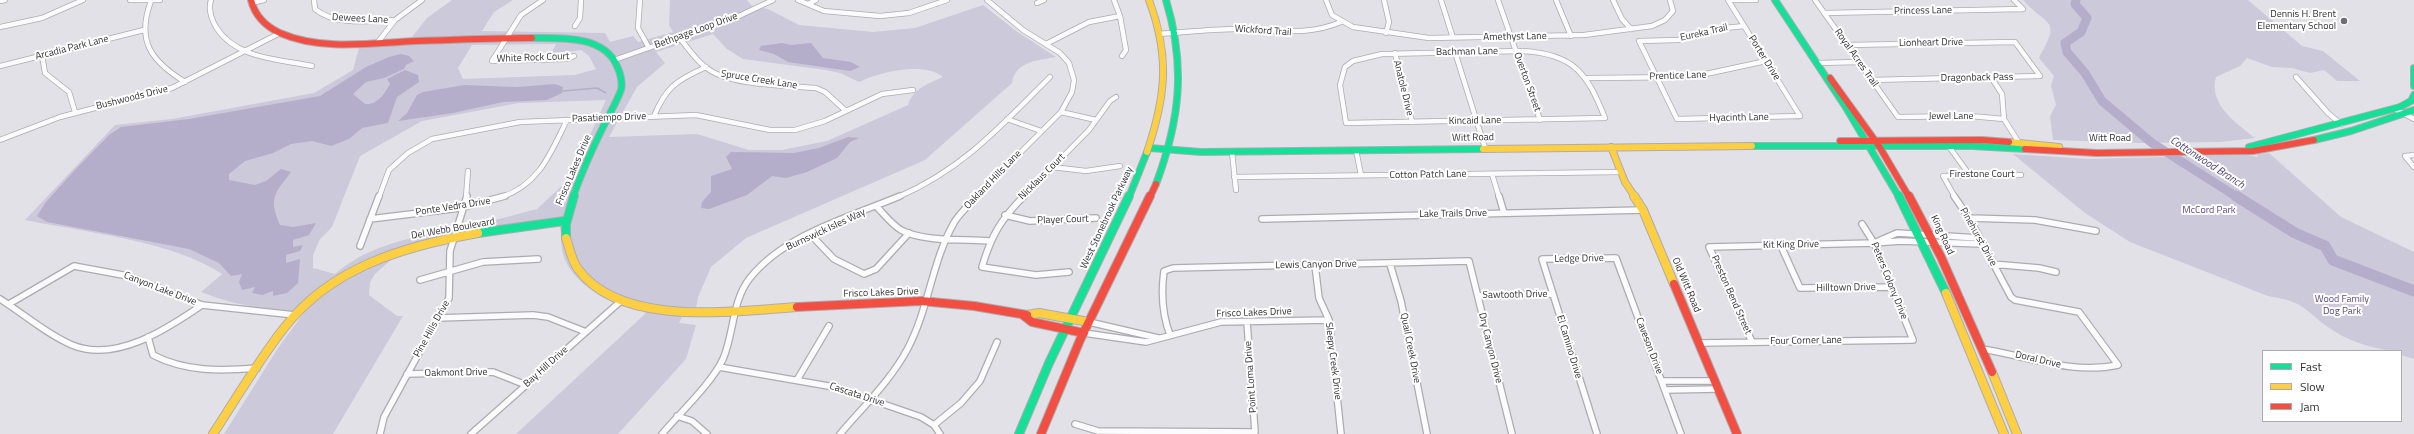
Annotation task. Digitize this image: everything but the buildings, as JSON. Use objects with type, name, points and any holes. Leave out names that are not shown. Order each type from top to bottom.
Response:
[{"type":"street","points":[[0,1],[5,0]]},
{"type":"street","points":[[0,27],[42,18],[82,0]]},
{"type":"street","points":[[130,0],[160,0]]},
{"type":"street","points":[[211,0],[210,16],[216,31],[227,42],[244,51],[262,57],[312,66]]},
{"type":"street","points":[[264,0],[251,2],[253,11],[262,22],[280,33],[322,42],[378,42],[506,38],[575,39],[593,43],[617,59]]},
{"type":"street","name":"Dewees Lane","points":[[314,0],[313,8],[316,12],[330,18],[395,20]]},
{"type":"street","points":[[378,42],[395,20],[422,0]]},
{"type":"street","points":[[506,38],[521,15],[543,0]]},
{"type":"street","points":[[575,26],[580,18],[581,0]]},
{"type":"street","points":[[640,0],[638,28],[649,48]]},
{"type":"street","name":"Bethpage Loop Drive","points":[[617,59],[739,16],[774,0]]},
{"type":"street","points":[[798,0],[824,11],[880,16],[909,13],[943,1]]},
{"type":"street","points":[[808,4],[816,0]]},
{"type":"street","name":"Oakland Hills Lane","points":[[840,434],[908,348],[926,301],[947,237],[968,205],[1061,112],[1072,92],[1073,72],[1069,63],[1046,44],[1023,30],[987,0]]},
{"type":"street","points":[[1037,3],[1044,0]]},
{"type":"street","points":[[1114,0],[1120,16],[1126,50],[1122,56]]},
{"type":"street","name":"West Stonebrook Parkway","points":[[1019,434],[1032,399],[1064,329],[1134,187],[1150,148],[1162,92],[1163,69],[1160,34],[1149,0]]},
{"type":"street","points":[[1041,434],[1063,376],[1153,189],[1167,150],[1179,92],[1179,49],[1176,33],[1166,0]]},
{"type":"street","points":[[1326,0],[1330,13],[1341,22]]},
{"type":"street","points":[[1384,0],[1389,22],[1386,34]]},
{"type":"street","points":[[1441,0],[1453,38]]},
{"type":"street","name":"Overton Street","points":[[1498,0],[1540,120]]},
{"type":"street","points":[[1556,0],[1571,36]]},
{"type":"street","points":[[1613,0],[1622,19],[1631,29]]},
{"type":"street","name":"Amethyst Lane","points":[[1341,22],[1357,28],[1386,34],[1423,38],[1571,36],[1652,26],[1665,20],[1672,11],[1670,0]]},
{"type":"street","name":"Porter Drive","points":[[1728,0],[1800,116]]},
{"type":"street","points":[[1733,0],[1756,0]]},
{"type":"street","name":"King Road","points":[[1775,0],[1817,63],[1867,143],[1922,238],[2004,434]]},
{"type":"street","name":"Royal Acres Trail","points":[[1815,0],[1898,117]]},
{"type":"street","name":"Princess Lane","points":[[1824,13],[2023,9],[2014,0]]},
{"type":"street","points":[[151,1],[146,16],[144,30],[146,43],[152,55],[172,74],[186,82]]},
{"type":"street","points":[[1046,44],[1089,22],[1120,16]]},
{"type":"street","name":"Wickford Trail","points":[[1160,34],[1247,29],[1302,34],[1318,31],[1341,22]]},
{"type":"street","name":"Eureka Trail","points":[[1656,77],[1639,41],[1678,40],[1716,29],[1744,26]]},
{"type":"street","name":"Arcadia Park Lane","points":[[0,66],[144,30]]},
{"type":"street","name":"Bushwoods Drive","points":[[0,140],[75,112],[151,95],[186,82],[280,33]]},
{"type":"street","name":"Spruce Creek Lane","points":[[679,37],[706,67],[714,72],[730,77],[816,88],[846,111]]},
{"type":"street","name":"White Rock Court","points":[[506,38],[492,61],[567,59],[574,56]]},
{"type":"street","name":"Lionheart Drive","points":[[1847,45],[2015,42]]},
{"type":"street","name":"Dragonback Pass","points":[[1871,80],[2040,76],[2015,42]]},
{"type":"street","points":[[1455,52],[1484,148]]},
{"type":"street","name":"Bachman Lane","points":[[1346,123],[1339,86],[1340,77],[1350,64],[1364,57],[1395,53],[1539,52],[1568,61],[1580,69],[1588,78]]},
{"type":"street","name":"Anatole Drive","points":[[1395,53],[1412,122]]},
{"type":"street","points":[[42,55],[45,73],[70,92],[75,112]]},
{"type":"street","name":"Frisco Lakes Drive","points":[[617,59],[622,70],[623,80],[564,221],[564,240],[567,257],[586,280],[606,294],[622,300],[668,311],[738,310],[899,300],[926,301],[974,306],[1023,315],[1039,313],[1148,334],[1158,338]]},
{"type":"street","name":"Prentice Lane","points":[[1588,78],[1656,77],[1709,74],[1749,63],[1766,61]]},
{"type":"street","points":[[1817,63],[1859,62]]},
{"type":"street","name":"King Road","points":[[1817,63],[1848,100],[1877,143],[1918,210],[1982,349],[2017,434]]},
{"type":"street","points":[[654,116],[663,94],[670,86],[706,67]]},
{"type":"street","points":[[2414,68],[2414,86]]},
{"type":"street","points":[[2296,76],[2321,107],[2352,130]]},
{"type":"street","name":"Hyacinth Lane","points":[[1656,77],[1678,119],[1800,116]]},
{"type":"street","points":[[1991,77],[2002,94],[2004,119],[2022,149]]},
{"type":"street","name":"Burnswick Isles Way","points":[[662,434],[719,367],[730,343],[743,291],[757,269],[792,244],[944,174],[967,156],[1050,78]]},
{"type":"street","name":"Kincaid Lane","points":[[1346,123],[1605,118],[1588,78]]},
{"type":"street","name":"Pasatiempo Drive","points":[[360,246],[389,170],[419,146],[449,135],[507,123],[654,116],[708,116],[766,131],[778,132],[804,128],[892,92],[913,90]]},
{"type":"street","name":"Witt Road","points":[[2203,150],[2258,146],[2342,124],[2395,108],[2411,101],[2414,95]]},
{"type":"street","name":"Nicklaus Court","points":[[1068,272],[1053,276],[982,267],[990,241],[1005,215],[1089,130],[1110,102],[1116,97]]},
{"type":"street","points":[[2395,108],[2414,119]]},
{"type":"street","name":"Witt Road","points":[[1947,143],[2022,149],[2088,151],[2278,148],[2352,130],[2414,110]]},
{"type":"street","points":[[1061,112],[1096,120]]},
{"type":"street","name":"Jewel Lane","points":[[1898,117],[1970,116],[2004,119]]},
{"type":"street","points":[[1007,119],[1041,131]]},
{"type":"street","name":"Ponte Vedra Drive","points":[[370,219],[463,207],[501,198],[530,182],[543,168],[567,120]]},
{"type":"street","name":"Witt Road","points":[[1150,148],[1180,151],[1232,152],[2018,142],[2088,151]]},
{"type":"street","points":[[1947,143],[1968,174]]},
{"type":"street","name":"Old Witt Road","points":[[1612,147],[1626,186],[1643,210],[1737,434]]},
{"type":"street","points":[[1356,150],[1360,175]]},
{"type":"street","points":[[1232,152],[1236,190]]},
{"type":"street","points":[[2414,155],[2405,156],[2405,158],[2414,167]]},
{"type":"street","points":[[1052,167],[1071,171],[1113,169],[1120,166]]},
{"type":"street","name":"Pine Hills Drive","points":[[380,434],[384,417],[449,298],[451,287],[450,250],[469,186],[468,170]]},
{"type":"street","name":"Cotton Patch Lane","points":[[1234,177],[1621,172]]},
{"type":"street","points":[[1492,174],[1504,213]]},
{"type":"street","name":"Firestone Court","points":[[1943,176],[1968,174],[2021,174]]},
{"type":"street","name":"Pinehurst Drive","points":[[1943,176],[1944,181],[1969,218],[1992,264],[2012,298],[2079,312],[2118,364]]},
{"type":"street","points":[[876,206],[894,226],[909,233],[990,241]]},
{"type":"street","name":"Lake Trails Drive","points":[[1262,219],[1643,210]]},
{"type":"street","name":"Player Court","points":[[1005,215],[1030,221],[1096,218]]},
{"type":"street","points":[[1969,218],[2035,220],[2096,231]]},
{"type":"street","name":"Del Webb Boulevard","points":[[213,434],[295,315],[322,291],[348,273],[401,249],[454,237],[564,221]]},
{"type":"street","name":"Peters Colony Drive","points":[[1862,224],[1874,243],[1913,340]]},
{"type":"street","points":[[811,235],[833,261],[846,269],[869,274],[909,233]]},
{"type":"street","name":"Kit King Drive","points":[[1709,247],[1874,243],[1897,233],[1932,239]]},
{"type":"street","points":[[1932,239],[1979,238]]},
{"type":"street","points":[[1932,239],[1982,244]]},
{"type":"street","name":"Hilltown Drive","points":[[1781,246],[1800,288],[1891,287]]},
{"type":"street","name":"Preston Bend Street","points":[[1709,247],[1752,342]]},
{"type":"street","name":"Ledge Drive","points":[[1542,259],[1616,258]]},
{"type":"street","name":"Caveson Drive","points":[[1616,258],[1681,434]]},
{"type":"street","points":[[420,280],[483,262],[538,259]]},
{"type":"street","name":"El Camino Drive","points":[[1542,259],[1597,434]]},
{"type":"street","name":"Lewis Canyon Drive","points":[[1170,335],[1164,323],[1164,271],[1173,268],[1469,261]]},
{"type":"street","name":"Dry Canyon Drive","points":[[1469,261],[1512,434]]},
{"type":"street","name":"Quail Creek Drive","points":[[1390,264],[1401,301],[1427,434]]},
{"type":"street","points":[[1992,264],[2039,268],[2056,272]]},
{"type":"street","name":"Sleepy Creek Drive","points":[[1315,265],[1319,298],[1328,320],[1341,434]]},
{"type":"street","name":"Canyon Lake Drive","points":[[9,304],[74,266],[121,274],[202,305],[295,315]]},
{"type":"street","name":"Sawtooth Drive","points":[[1478,296],[1553,294]]},
{"type":"street","points":[[0,299],[67,342],[81,348],[102,348],[148,337],[176,324],[202,305]]},
{"type":"street","name":"Bay Hill Drive","points":[[471,434],[622,300]]},
{"type":"street","points":[[438,318],[533,315],[548,317],[586,332]]},
{"type":"street","name":"Frisco Lakes Drive","points":[[1023,315],[1032,322],[1084,333],[1146,342],[1221,322],[1328,320]]},
{"type":"street","name":"Point Loma Drive","points":[[1181,433],[1255,432],[1247,322]]},
{"type":"street","points":[[797,380],[829,326]]},
{"type":"street","points":[[148,337],[153,355],[164,362],[213,370],[258,368]]},
{"type":"street","name":"Four Corner Lane","points":[[1698,343],[1913,340]]},
{"type":"street","points":[[934,425],[961,403],[980,381],[997,342]]},
{"type":"street","points":[[1969,348],[1982,349]]},
{"type":"street","name":"Doral Drive","points":[[1982,349],[2019,355],[2058,366],[2104,368],[2114,367],[2118,364]]},
{"type":"street","name":"Cascata Drive","points":[[719,367],[834,387],[921,417],[934,425],[940,434]]},
{"type":"street","name":"Oakmont Drive","points":[[407,374],[493,372],[526,385]]},
{"type":"street","points":[[1662,381],[1714,381]]},
{"type":"street","points":[[1665,390],[1718,389]]},
{"type":"street","points":[[678,416],[692,421],[707,434]]},
{"type":"street","points":[[1075,424],[1098,432],[1181,433]]},
{"type":"green space","points":[[452,0],[513,0],[494,12],[482,31],[605,33],[610,42],[633,36],[638,42],[673,32],[669,25],[670,0],[747,0],[752,6],[768,9],[799,25],[873,32],[915,28],[983,5],[1016,31],[1056,57],[1035,61],[1023,66],[1014,76],[1012,83],[925,160],[746,238],[711,267],[698,297],[696,308],[687,308],[679,323],[696,325],[686,359],[618,434],[516,434],[646,313],[607,300],[581,282],[568,266],[564,257],[559,223],[436,242],[401,251],[375,274],[370,282],[369,295],[397,316],[403,316],[333,434],[224,434],[278,348],[303,314],[293,311],[239,304],[201,292],[222,274],[179,253],[127,239],[25,220],[115,125],[172,119],[314,93],[353,70],[359,48],[412,37],[427,18]],"holes":[[[713,34],[727,49],[743,59],[826,70],[840,73],[859,82],[867,78],[889,72],[914,69],[935,72],[943,77],[922,87],[913,95],[908,105],[827,141],[782,150],[749,150],[697,134],[609,137],[637,87],[665,63],[656,52]],[[556,44],[551,54],[581,50],[589,56],[596,69],[575,75],[463,79],[458,68],[472,45]],[[606,100],[571,177],[537,209],[484,223],[440,229],[438,232],[384,246],[371,251],[335,274],[313,268],[313,255],[320,239],[332,227],[360,156],[422,121],[519,103]]]},
{"type":"green space","points":[[2023,0],[2248,0],[2302,46],[2323,51],[2360,81],[2337,81],[2324,70],[2310,73],[2292,68],[2272,67],[2247,58],[2240,66],[2216,77],[2215,87],[2216,96],[2225,112],[2255,138],[2220,142],[2139,143],[2053,140],[2050,116],[2056,105],[2051,86],[2054,76],[2039,58],[2050,36],[2051,29],[2049,24]]},
{"type":"green space","name":"McCord Park","points":[[2269,153],[2341,217],[2414,252],[2414,359],[2402,355],[2402,350],[2387,350],[2372,347],[2344,337],[2324,325],[2305,308],[2294,302],[2268,296],[2130,242],[2085,213],[2013,154],[2087,159],[2249,155],[2257,157],[2258,154]]},
{"type":"shaded area","points":[[782,43],[791,45],[811,43],[823,58],[851,62],[860,67],[850,71],[788,62],[774,54],[759,50],[761,46]]},
{"type":"shaded area","points":[[401,54],[409,56],[414,61],[406,65],[404,69],[384,78],[366,82],[353,94],[365,104],[374,103],[380,98],[390,84],[387,79],[405,70],[418,75],[419,82],[397,97],[388,123],[362,128],[349,139],[331,146],[312,141],[291,144],[273,153],[245,161],[229,174],[229,180],[255,185],[266,181],[281,169],[291,172],[275,196],[274,208],[280,225],[293,227],[316,223],[309,235],[293,240],[293,247],[303,245],[300,251],[286,255],[286,263],[300,259],[298,283],[287,293],[273,296],[273,291],[262,295],[252,293],[255,287],[242,290],[239,282],[242,274],[231,276],[219,263],[189,249],[47,222],[37,216],[46,202],[74,171],[109,135],[121,127],[189,119],[320,96],[366,67],[389,57]]},
{"type":"shaded area","points":[[555,84],[563,87],[562,93],[547,100],[503,102],[453,113],[398,121],[407,113],[417,95],[423,92],[464,85],[516,87]]},
{"type":"shaded area","points":[[848,137],[859,138],[850,142],[837,158],[807,172],[786,178],[772,176],[747,195],[709,209],[701,208],[702,202],[711,192],[711,176],[732,169],[726,157],[731,152],[794,153],[819,148]]},
{"type":"waterway","name":"Cottonwood Branch","points":[[2076,0],[2075,4],[2087,18],[2081,32],[2065,43],[2067,52],[2085,73],[2102,101],[2152,143],[2237,197]]},
{"type":"waterway","points":[[563,91],[597,88],[606,93]]},
{"type":"waterway","name":"Cottonwood Branch","points":[[2236,196],[2295,233],[2325,246],[2333,260],[2414,291]]},
{"type":"traffic: fast","points":[[1156,184],[1165,162],[1171,139],[1179,93],[1177,46],[1173,23],[1166,0]]},
{"type":"traffic: fast","points":[[1775,0],[1868,142],[1910,216],[1946,293]]},
{"type":"traffic: fast","points":[[532,38],[578,40],[593,44],[605,50],[614,59],[620,72],[621,89],[577,185],[566,224],[566,238]]},
{"type":"traffic: fast","points":[[2414,68],[2414,86]]},
{"type":"traffic: fast","points":[[2249,147],[2400,107],[2411,101],[2414,95]]},
{"type":"traffic: fast","points":[[2314,140],[2351,131],[2414,110]]},
{"type":"traffic: fast","points":[[1752,146],[1972,146],[2025,149]]},
{"type":"traffic: fast","points":[[1150,148],[1201,152],[1483,149]]},
{"type":"traffic: fast","points":[[1019,434],[1033,398],[1101,258],[1133,188],[1147,152]]},
{"type":"traffic: fast","points":[[478,233],[564,221]]},
{"type":"traffic: slow","points":[[1147,152],[1156,124],[1162,94],[1163,79],[1163,50],[1161,35],[1149,0]]},
{"type":"traffic: slow","points":[[2009,142],[2059,147]]},
{"type":"traffic: slow","points":[[1483,149],[1752,146]]},
{"type":"traffic: slow","points":[[1611,147],[1625,182],[1643,210],[1674,284]]},
{"type":"traffic: slow","points":[[213,434],[284,328],[304,307],[325,289],[347,274],[396,252],[423,244],[478,233]]},
{"type":"traffic: slow","points":[[566,238],[577,269],[599,290],[628,303],[662,310],[698,312],[797,307]]},
{"type":"traffic: slow","points":[[1946,293],[2004,434]]},
{"type":"traffic: slow","points":[[1027,315],[1039,313],[1089,322]]},
{"type":"traffic: slow","points":[[1992,372],[2017,434]]},
{"type":"traffic: jam","points":[[251,0],[255,12],[263,22],[273,30],[285,35],[313,42],[357,44],[466,39],[532,38]]},
{"type":"traffic: jam","points":[[1830,78],[1856,111],[1879,146],[1922,219],[1959,295],[1992,372]]},
{"type":"traffic: jam","points":[[1840,141],[1982,140],[2009,142]]},
{"type":"traffic: jam","points":[[2025,149],[2097,153],[2253,151],[2314,140]]},
{"type":"traffic: jam","points":[[1041,434],[1080,340],[1156,184]]},
{"type":"traffic: jam","points":[[1674,284],[1737,434]]},
{"type":"traffic: jam","points":[[797,307],[921,301],[974,306],[1027,315]]},
{"type":"traffic: jam","points":[[1023,315],[1032,322],[1084,333]]},
{"type":"place","name":"Dennis H. Brent Elementary School","points":[[2344,21]]},
{"type":"park label","name":"Wood Family Dog Park","points":[[2342,306]]}]
